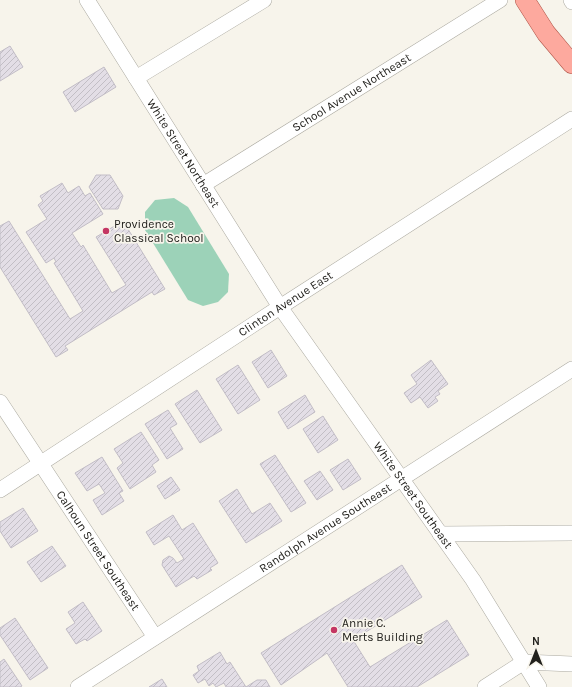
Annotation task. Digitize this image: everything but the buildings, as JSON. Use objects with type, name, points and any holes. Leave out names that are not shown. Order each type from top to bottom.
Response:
[{"type":"main road","points":[[525,0],[546,34],[570,61]]},
{"type":"main road","points":[[540,0],[558,30],[570,61]]},
{"type":"street","name":"White Street Northeast","points":[[87,0],[280,307]]},
{"type":"street","points":[[136,78],[264,0]]},
{"type":"street","name":"School Avenue Northeast","points":[[203,185],[500,0]]},
{"type":"street","name":"Clinton Avenue East","points":[[0,490],[572,119]]},
{"type":"street","name":"White Street Southeast","points":[[280,307],[473,580],[539,687]]},
{"type":"street","name":"Randolph Avenue Southeast","points":[[78,687],[572,369]]},
{"type":"street","name":"Calhoun Street Southeast","points":[[0,402],[40,465],[155,637]]},
{"type":"street","points":[[440,534],[572,533]]},
{"type":"street","points":[[485,687],[524,662],[572,664]]},
{"type":"green space","points":[[174,198],[188,207],[229,274],[228,292],[218,302],[203,306],[188,300],[145,230],[145,212],[155,200]]},
{"type":"place","name":"Providence Classical School","points":[[106,231]]},
{"type":"place","name":"Annie C. Merts Building","points":[[334,630]]}]
